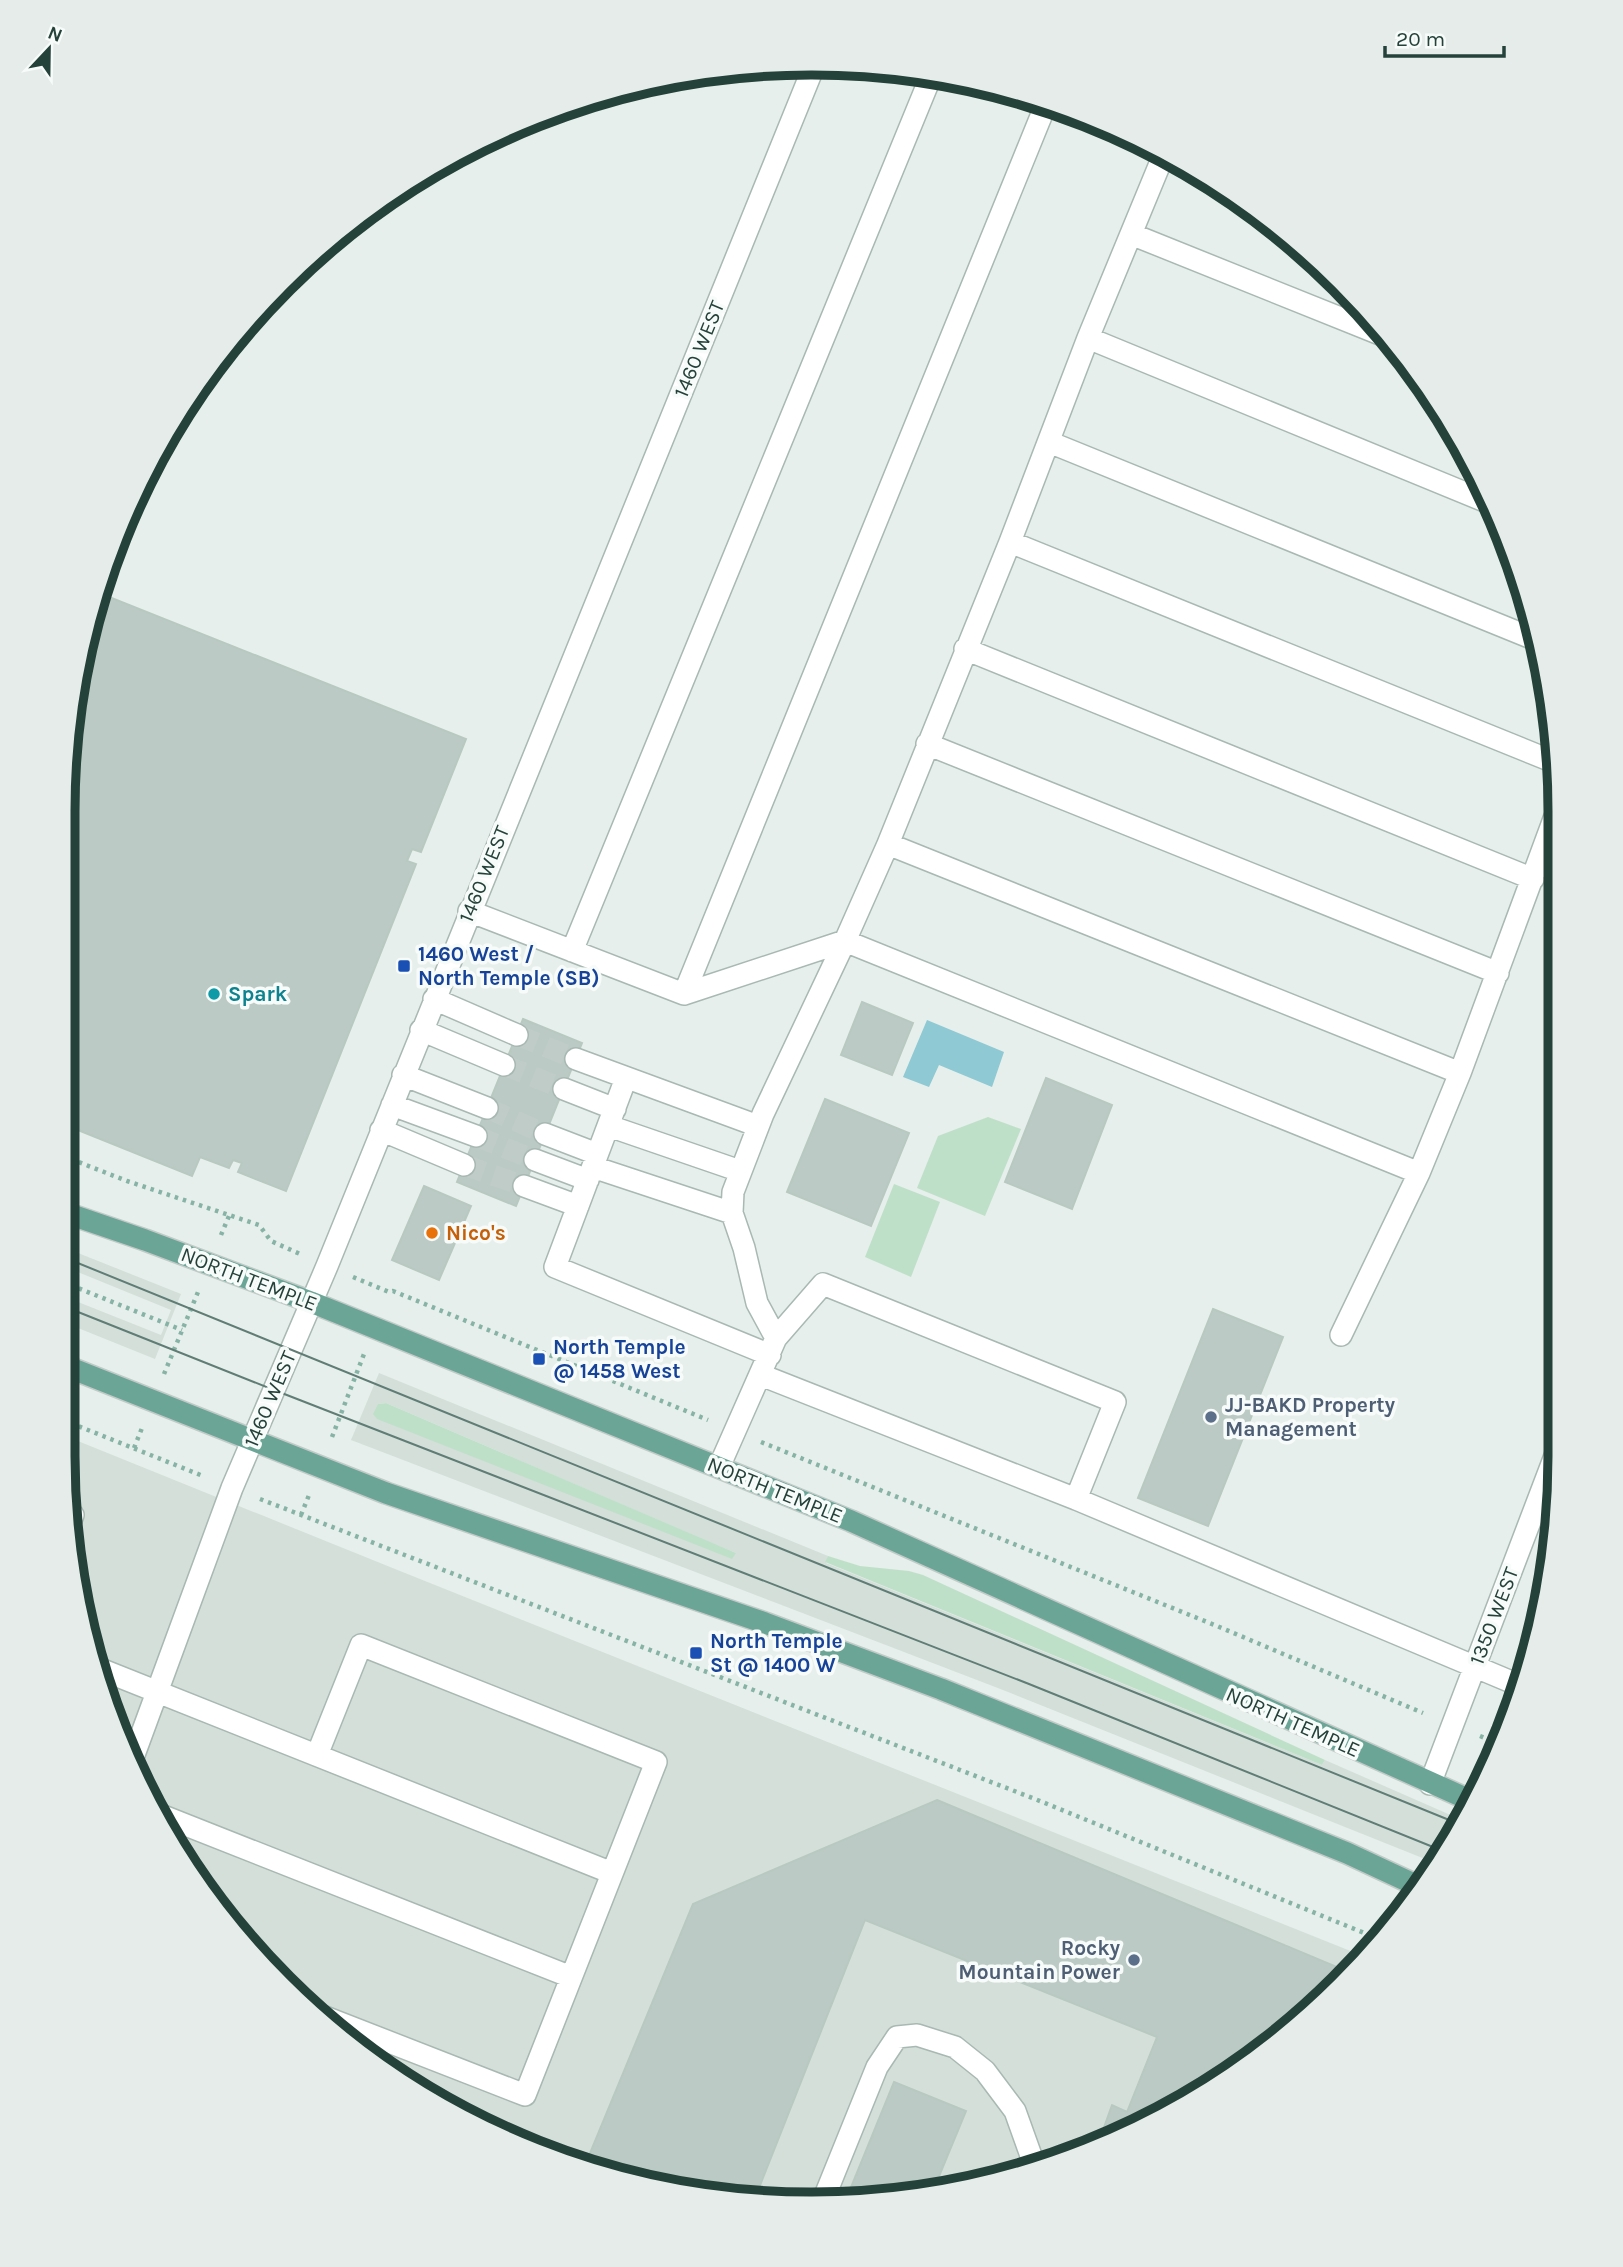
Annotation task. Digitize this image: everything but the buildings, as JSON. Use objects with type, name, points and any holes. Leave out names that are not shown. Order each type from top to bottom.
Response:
[{"type":"main road","name":"NORTH TEMPLE","points":[[75,1216],[311,1302],[851,1521],[1463,1798]]},
{"type":"main road","points":[[75,1370],[386,1493],[765,1623],[916,1680],[1347,1853],[1411,1883]]},
{"type":"street","name":"1460 WEST","points":[[136,1749],[232,1488],[311,1302],[810,75]]},
{"type":"street","points":[[572,951],[927,85]]},
{"type":"street","points":[[684,994],[1043,112]]},
{"type":"street","points":[[773,1346],[757,1303],[744,1248],[732,1213],[733,1192],[758,1126],[888,844],[1010,542],[1088,338],[1160,163]]},
{"type":"street","points":[[1131,234],[1367,329]]},
{"type":"street","points":[[1088,338],[1478,499]]},
{"type":"street","points":[[1049,442],[1526,636]]},
{"type":"street","points":[[1010,542],[1546,759]]},
{"type":"street","points":[[965,649],[1533,880]]},
{"type":"street","points":[[927,744],[1498,973]]},
{"type":"street","points":[[1341,1335],[1419,1173],[1460,1073],[1548,836]]},
{"type":"street","points":[[888,844],[1460,1073]]},
{"type":"street","points":[[469,911],[684,994],[845,941],[1419,1173]]},
{"type":"street","points":[[433,999],[516,1035]]},
{"type":"street","points":[[421,1030],[504,1065]]},
{"type":"street","points":[[576,1059],[758,1126]]},
{"type":"street","points":[[403,1075],[487,1108]]},
{"type":"street","points":[[626,1078],[555,1266],[773,1346]]},
{"type":"street","points":[[564,1089],[612,1117],[740,1171]]},
{"type":"street","points":[[391,1105],[476,1136]]},
{"type":"street","points":[[381,1130],[464,1165]]},
{"type":"street","points":[[545,1135],[593,1167]]},
{"type":"street","points":[[535,1160],[593,1167],[732,1213]]},
{"type":"street","points":[[524,1186],[578,1206]]},
{"type":"street","points":[[719,1467],[773,1346],[822,1284],[1115,1402],[1076,1499]]},
{"type":"street","points":[[761,1375],[1076,1499],[1512,1682]]},
{"type":"street","name":"1350 WEST","points":[[1430,1784],[1547,1483]]},
{"type":"street","points":[[317,1755],[361,1645],[656,1762],[525,2095],[345,2025]]},
{"type":"street","points":[[108,1672],[612,1873]]},
{"type":"street","points":[[172,1819],[571,1977]]},
{"type":"street","points":[[827,2191],[877,2067],[897,2037],[917,2035],[955,2047],[985,2071],[1015,2111],[1032,2158]]},
{"type":"path","points":[[75,1161],[259,1225],[271,1241]]},
{"type":"path","points":[[221,1233],[229,1216]]},
{"type":"path","points":[[75,1287],[182,1330]]},
{"type":"path","points":[[389,1292],[393,1290],[1490,1740]]},
{"type":"path","points":[[176,1343],[186,1322]]},
{"type":"path","points":[[342,1412],[353,1383]]},
{"type":"path","points":[[75,1425],[172,1464]]},
{"type":"path","points":[[134,1448],[141,1432]]},
{"type":"path","points":[[294,1512],[302,1512],[1022,1794],[1370,1935]]},
{"type":"shaded area","points":[[75,1252],[181,1294],[155,1359],[75,1327],[75,1301],[161,1335],[171,1310],[75,1271]]},
{"type":"shaded area","points":[[379,1373],[828,1556],[826,1563],[1322,1765],[1325,1760],[1453,1816],[1427,1860],[1003,1690],[351,1440]],"holes":[[[386,1403],[704,1540],[378,1404]]]},
{"type":"shaded area","points":[[75,1440],[1354,1952],[1297,2009],[1260,2040],[1180,2093],[1093,2136],[1048,2153],[955,2178],[860,2190],[763,2190],[668,2178],[575,2153],[530,2136],[443,2093],[363,2040],[291,1976],[258,1941],[199,1865],[151,1781],[131,1737],[100,1646],[82,1552]]},
{"type":"green space","points":[[988,1117],[1021,1129],[985,1216],[917,1188],[938,1136]]},
{"type":"green space","points":[[894,1184],[940,1202],[911,1277],[865,1257]]},
{"type":"green space","points":[[386,1403],[736,1553],[732,1559],[377,1419],[373,1414],[378,1404]]},
{"type":"green space","points":[[828,1556],[860,1566],[923,1575],[1325,1760],[1322,1765],[825,1562]]},
{"type":"water","points":[[927,1020],[1004,1052],[992,1087],[939,1065],[929,1087],[903,1077]]},
{"type":"tunnel","points":[[517,1035],[576,1059]]},
{"type":"tunnel","points":[[504,1065],[564,1089]]},
{"type":"tunnel","points":[[487,1108],[545,1134]]},
{"type":"tunnel","points":[[476,1136],[535,1160]]},
{"type":"tunnel","points":[[464,1165],[524,1186]]},
{"type":"tram line","points":[[75,1262],[1451,1821]]},
{"type":"tram line","points":[[75,1311],[1029,1684],[1435,1848]]},
{"type":"place","name":"1460 West / North Temple (SB)","points":[[404,966]]},
{"type":"place","name":"Spark","points":[[214,994]]},
{"type":"place","name":"Nico's","points":[[432,1233]]},
{"type":"place","name":"North Temple @ 1458 West","points":[[539,1359]]},
{"type":"place","name":"JJ-BAKD Property Management","points":[[1211,1417]]},
{"type":"place","name":"North Temple St @ 1400 W","points":[[696,1653]]},
{"type":"place","name":"Rocky Mountain Power","points":[[1134,1960]]}]
